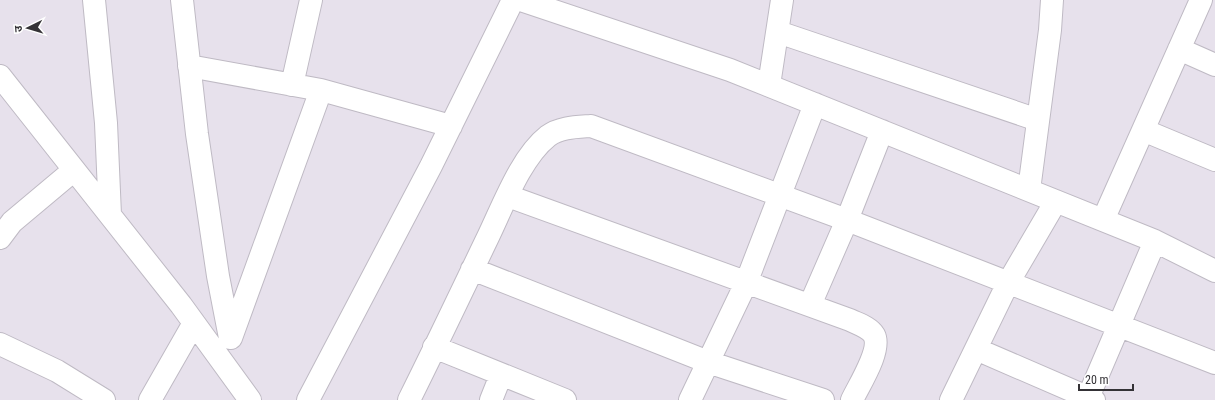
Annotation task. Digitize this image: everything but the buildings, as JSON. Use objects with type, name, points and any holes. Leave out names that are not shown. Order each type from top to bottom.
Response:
[{"type":"street","points":[[94,0],[106,123],[110,215]]},
{"type":"street","points":[[182,0],[197,134],[215,260],[230,338]]},
{"type":"street","points":[[292,85],[311,0]]},
{"type":"street","points":[[308,400],[451,126],[513,0]]},
{"type":"street","points":[[521,0],[730,70],[1155,241],[1215,271]]},
{"type":"street","points":[[769,86],[782,0]]},
{"type":"street","points":[[1029,190],[1050,30],[1052,0]]},
{"type":"street","points":[[1103,220],[1201,0]]},
{"type":"street","points":[[778,32],[1038,120]]},
{"type":"street","points":[[1179,49],[1215,65]]},
{"type":"street","points":[[190,66],[321,90],[451,126]]},
{"type":"street","points":[[0,76],[194,323],[250,400]]},
{"type":"street","points":[[222,362],[321,90]]},
{"type":"street","points":[[690,400],[746,283],[815,104]]},
{"type":"street","points":[[408,400],[527,159],[539,144],[550,135],[567,128],[591,126],[780,194],[1215,363]]},
{"type":"street","points":[[1143,130],[1215,160]]},
{"type":"street","points":[[810,305],[847,220],[882,131]]},
{"type":"street","points":[[0,238],[12,222],[74,170]]},
{"type":"street","points":[[508,196],[810,305],[867,328],[874,335],[876,344],[873,358],[852,400]]},
{"type":"street","points":[[951,400],[1008,283],[1056,201]]},
{"type":"street","points":[[976,349],[1090,399],[1119,325],[1155,241]]},
{"type":"street","points":[[472,269],[708,362],[824,400]]},
{"type":"street","points":[[150,400],[194,323]]},
{"type":"street","points":[[0,344],[57,371],[104,400]]},
{"type":"street","points":[[434,347],[565,400]]},
{"type":"street","points":[[491,400],[501,375]]}]
